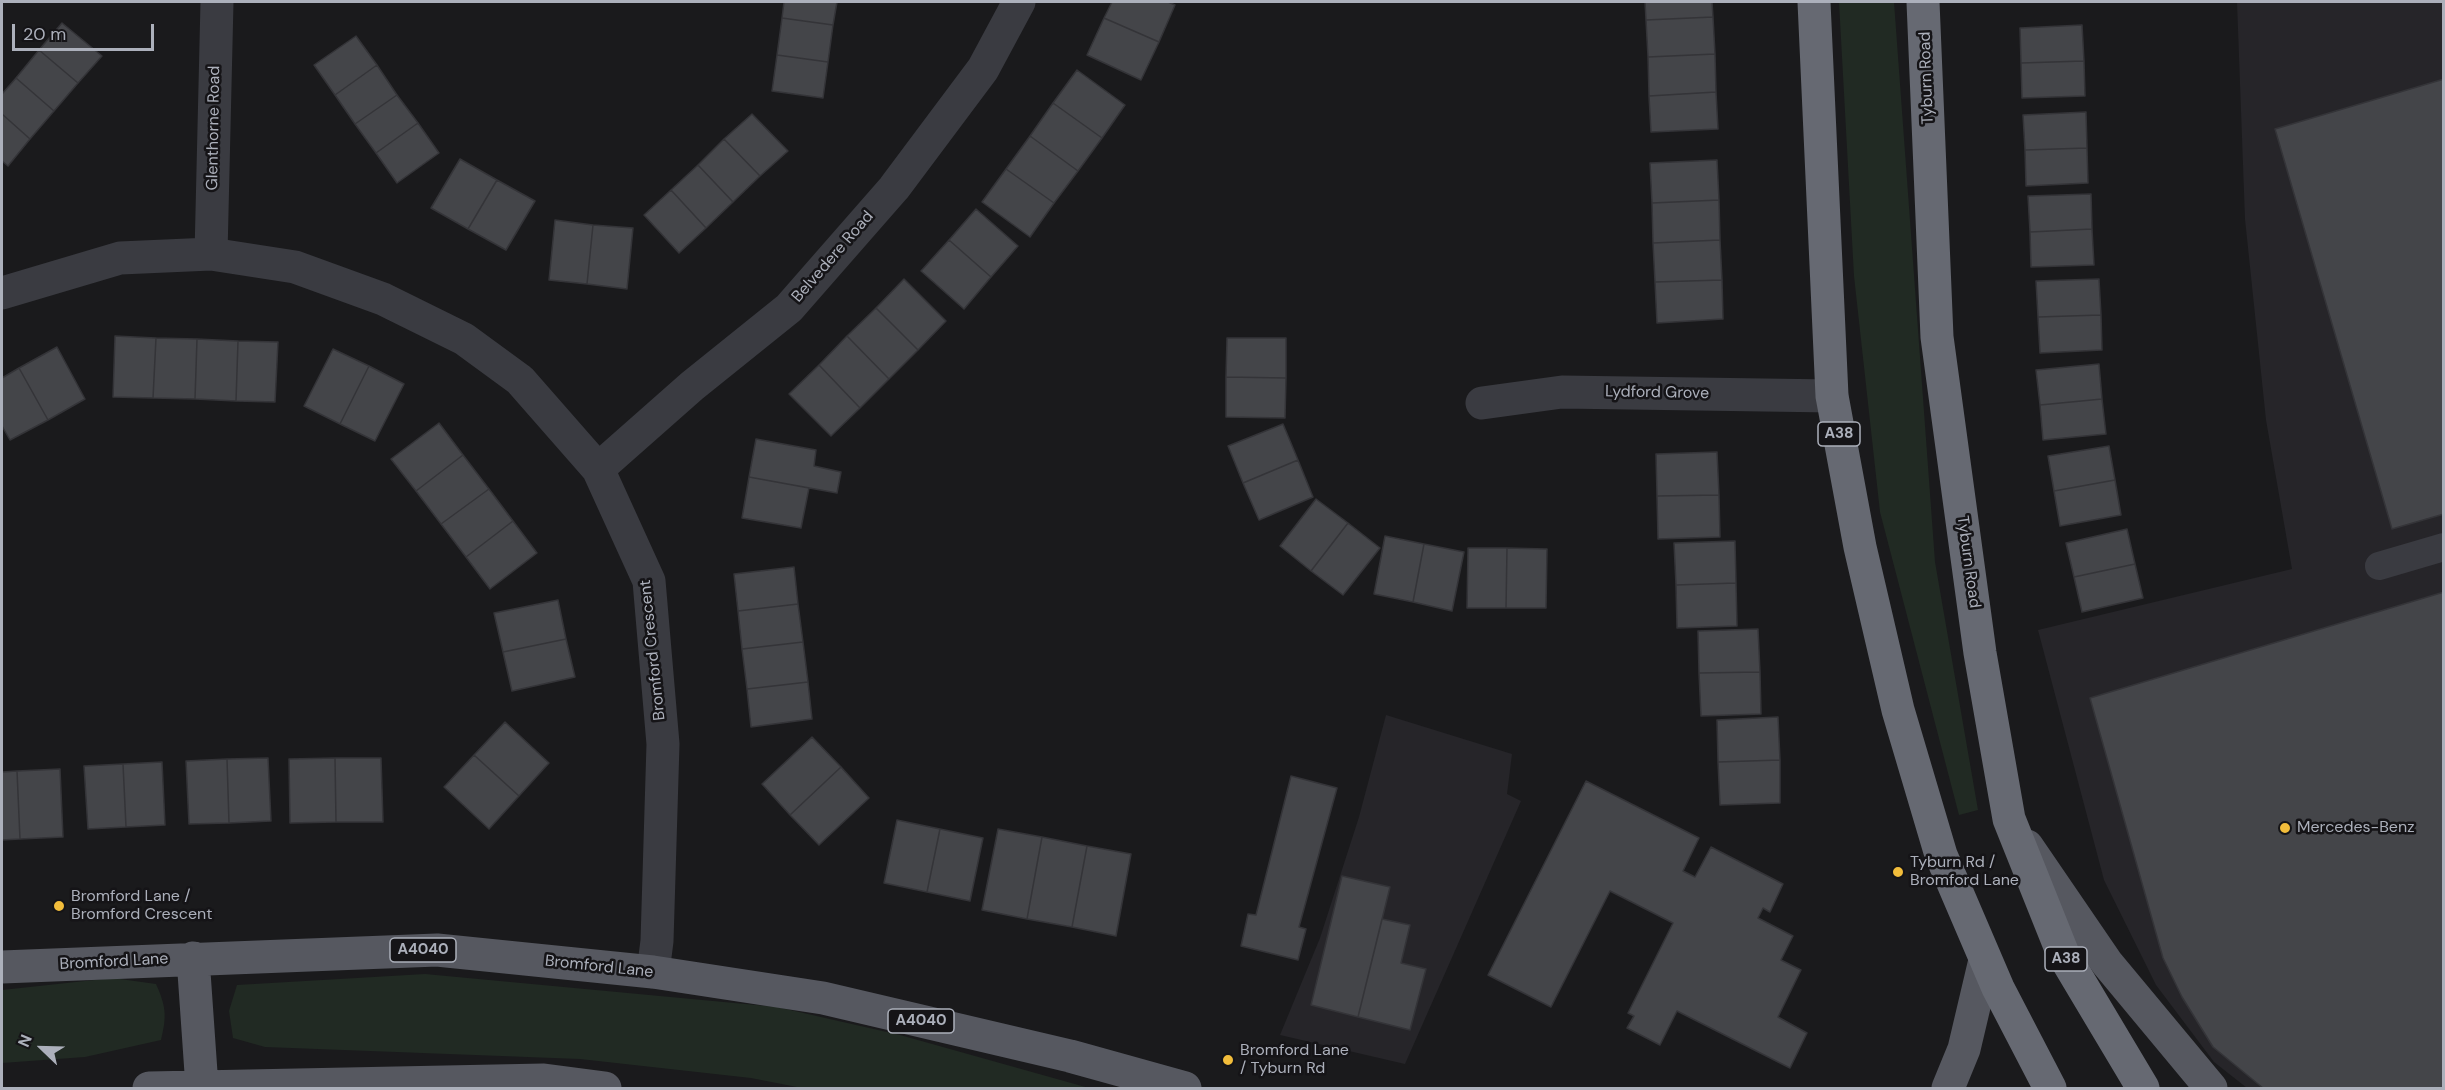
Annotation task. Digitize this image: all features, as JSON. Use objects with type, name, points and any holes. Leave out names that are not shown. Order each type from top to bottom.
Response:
[{"type":"highway","name":"A38","points":[[1814,2],[1832,396],[1860,547],[1898,710],[1941,855],[1998,988],[2050,1089]]},
{"type":"highway","name":"Tyburn Road","points":[[1923,2],[1937,338],[1980,653],[2009,819],[2063,954],[2143,1089]]},
{"type":"main road","points":[[2009,819],[2107,963],[2211,1089]]},
{"type":"main road","name":"Bromford Lane","points":[[2,967],[437,950],[653,972],[823,998],[1070,1056],[1185,1089]]},
{"type":"main road","points":[[193,958],[202,1087]]},
{"type":"main road","points":[[1948,1089],[1964,1049],[1985,960]]},
{"type":"main road","points":[[149,1089],[544,1080],[605,1089]]},
{"type":"street","name":"Glenthorne Road","points":[[211,254],[217,2]]},
{"type":"street","name":"Belvedere Road","points":[[598,469],[692,386],[789,308],[894,188],[983,69],[1019,2]]},
{"type":"street","name":"Bromford Crescent","points":[[2,293],[120,258],[211,254],[295,267],[383,299],[464,339],[520,380],[598,469],[649,581],[663,744],[657,941],[653,972]]},
{"type":"street","name":"Lydford Grove","points":[[1482,403],[1562,392],[1832,396]]},
{"type":"lane","points":[[2379,566],[2444,547]]},
{"type":"shaded area","points":[[1839,2],[1894,2],[1935,562],[1978,810],[1959,815],[1880,512],[1854,276]]},
{"type":"shaded area","points":[[2237,2],[2443,2],[2443,1088],[2247,1088],[2214,1062],[2156,985],[2104,880],[2038,630],[2292,569],[2266,420],[2245,219]]},
{"type":"shaded area","points":[[1386,715],[1512,754],[1507,794],[1521,801],[1405,1064],[1280,1035],[1320,938],[1359,817]]},
{"type":"shaded area","points":[[425,974],[777,1007],[900,1035],[1089,1088],[802,1088],[751,1078],[580,1059],[265,1047],[233,1038],[229,1011],[237,985]]},
{"type":"shaded area","points":[[113,978],[156,984],[164,1011],[161,1040],[85,1057],[2,1063],[2,990]]},
{"type":"building","points":[[784,2],[837,2],[833,25],[782,18]]},
{"type":"building","points":[[1112,2],[1168,2],[1175,5],[1159,42],[1104,18]]},
{"type":"building","points":[[1645,2],[1712,2],[1713,17],[1646,20]]},
{"type":"building","points":[[1713,17],[1715,54],[1648,57],[1646,20]]},
{"type":"building","points":[[782,18],[833,25],[828,62],[777,55]]},
{"type":"building","points":[[1104,18],[1159,42],[1141,80],[1087,55]]},
{"type":"building","points":[[62,23],[102,56],[78,83],[39,50]]},
{"type":"building","points":[[2082,25],[2084,61],[2021,63],[2020,28]]},
{"type":"building","points":[[356,36],[377,65],[335,95],[314,65]]},
{"type":"building","points":[[39,50],[78,83],[54,111],[16,78]]},
{"type":"building","points":[[1715,54],[1716,92],[1649,96],[1648,57]]},
{"type":"building","points":[[777,55],[828,62],[823,98],[772,91]]},
{"type":"building","points":[[2084,61],[2085,96],[2022,98],[2021,63]]},
{"type":"building","points":[[377,65],[397,95],[355,124],[335,95]]},
{"type":"building","points":[[1077,70],[1125,105],[1102,138],[1053,103]]},
{"type":"building","points":[[16,78],[54,111],[30,139],[2,114],[2,94]]},
{"type":"building","points":[[2444,79],[2444,514],[2392,529],[2275,129]]},
{"type":"building","points":[[1716,92],[1718,129],[1651,132],[1649,96]]},
{"type":"building","points":[[397,95],[418,123],[376,153],[355,124]]},
{"type":"building","points":[[1053,103],[1102,138],[1078,171],[1030,136]]},
{"type":"building","points":[[2086,112],[2087,148],[2025,150],[2023,115]]},
{"type":"building","points":[[2,114],[30,139],[8,166],[2,161]]},
{"type":"building","points":[[752,114],[788,151],[760,176],[724,139]]},
{"type":"building","points":[[418,123],[439,153],[397,183],[376,153]]},
{"type":"building","points":[[1030,136],[1078,171],[1054,203],[1006,169]]},
{"type":"building","points":[[724,139],[760,176],[733,202],[698,165]]},
{"type":"building","points":[[2087,148],[2088,183],[2026,186],[2025,150]]},
{"type":"building","points":[[460,159],[497,180],[468,229],[431,208]]},
{"type":"building","points":[[1717,160],[1719,200],[1652,203],[1650,163]]},
{"type":"building","points":[[698,165],[733,202],[706,228],[671,190]]},
{"type":"building","points":[[1006,169],[1054,203],[1030,237],[982,202]]},
{"type":"building","points":[[497,180],[535,201],[506,250],[468,229]]},
{"type":"building","points":[[671,190],[706,228],[679,253],[644,215]]},
{"type":"building","points":[[2091,194],[2092,229],[2030,232],[2028,196]]},
{"type":"building","points":[[1719,200],[1720,240],[1653,243],[1652,203]]},
{"type":"building","points":[[976,209],[1018,246],[991,277],[949,240]]},
{"type":"building","points":[[555,220],[593,225],[587,284],[549,280]]},
{"type":"building","points":[[593,225],[633,228],[627,289],[587,284]]},
{"type":"building","points":[[2092,229],[2094,265],[2031,267],[2030,232]]},
{"type":"building","points":[[949,240],[991,277],[964,309],[921,271]]},
{"type":"building","points":[[1720,240],[1722,280],[1655,282],[1653,243]]},
{"type":"building","points":[[904,279],[946,321],[918,350],[876,308]]},
{"type":"building","points":[[2099,279],[2101,315],[2038,317],[2036,281]]},
{"type":"building","points":[[1722,280],[1723,319],[1657,323],[1655,282]]},
{"type":"building","points":[[876,308],[918,350],[889,379],[847,336]]},
{"type":"building","points":[[2101,315],[2102,350],[2040,353],[2038,317]]},
{"type":"building","points":[[115,336],[156,338],[153,398],[113,397]]},
{"type":"building","points":[[847,336],[889,379],[860,408],[819,365]]},
{"type":"building","points":[[156,338],[197,339],[195,399],[153,398]]},
{"type":"building","points":[[1227,338],[1286,338],[1286,378],[1226,377]]},
{"type":"building","points":[[197,339],[238,341],[236,401],[195,399]]},
{"type":"building","points":[[238,341],[278,342],[275,402],[236,401]]},
{"type":"building","points":[[57,347],[85,399],[48,420],[19,368]]},
{"type":"building","points":[[333,349],[369,366],[340,424],[304,406]]},
{"type":"building","points":[[2099,364],[2102,399],[2040,405],[2036,370]]},
{"type":"building","points":[[819,365],[860,408],[831,436],[789,394]]},
{"type":"building","points":[[369,366],[404,384],[375,441],[340,424]]},
{"type":"building","points":[[19,368],[48,420],[10,440],[2,426],[2,378]]},
{"type":"building","points":[[1226,377],[1286,378],[1285,418],[1226,417]]},
{"type":"building","points":[[2102,399],[2106,434],[2043,440],[2040,405]]},
{"type":"building","points":[[439,423],[463,455],[416,491],[391,459]]},
{"type":"building","points":[[1283,424],[1298,460],[1243,483],[1228,446]]},
{"type":"building","points":[[756,439],[816,450],[814,466],[841,472],[837,493],[749,477]]},
{"type":"building","points":[[2109,446],[2115,480],[2054,491],[2048,456]]},
{"type":"building","points":[[1717,452],[1719,495],[1657,496],[1656,454]]},
{"type":"building","points":[[463,455],[489,489],[441,524],[416,491]]},
{"type":"building","points":[[1298,460],[1313,497],[1259,520],[1243,483]]},
{"type":"building","points":[[749,477],[809,488],[801,528],[742,518]]},
{"type":"building","points":[[2115,480],[2121,515],[2060,526],[2054,491]]},
{"type":"building","points":[[489,489],[513,521],[466,557],[441,524]]},
{"type":"building","points":[[1719,495],[1720,537],[1658,539],[1657,496]]},
{"type":"building","points":[[1316,499],[1348,523],[1311,571],[1280,546]]},
{"type":"building","points":[[513,521],[537,553],[490,589],[466,557]]},
{"type":"building","points":[[1348,523],[1380,548],[1343,595],[1311,571]]},
{"type":"building","points":[[2127,529],[2135,564],[2074,577],[2066,543]]},
{"type":"building","points":[[1385,536],[1424,544],[1413,602],[1374,594]]},
{"type":"building","points":[[1735,541],[1736,583],[1676,585],[1674,543]]},
{"type":"building","points":[[1424,544],[1464,552],[1452,611],[1413,602]]},
{"type":"building","points":[[1468,548],[1507,548],[1506,608],[1467,608]]},
{"type":"building","points":[[1507,548],[1547,549],[1546,608],[1506,608]]},
{"type":"building","points":[[2135,564],[2143,598],[2082,612],[2074,577]]},
{"type":"building","points":[[794,567],[798,604],[738,611],[734,574]]},
{"type":"building","points":[[1736,583],[1737,626],[1677,628],[1676,585]]},
{"type":"building","name":"Mercedes-Benz","points":[[2444,592],[2444,1088],[2263,1088],[2213,1047],[2182,997],[2163,958],[2090,698]]},
{"type":"building","points":[[558,600],[566,639],[503,652],[494,613]]},
{"type":"building","points":[[798,604],[803,642],[742,649],[738,611]]},
{"type":"building","points":[[1758,629],[1760,672],[1699,673],[1698,631]]},
{"type":"building","points":[[566,639],[575,677],[512,691],[503,652]]},
{"type":"building","points":[[803,642],[808,682],[747,689],[742,649]]},
{"type":"building","points":[[1760,672],[1761,714],[1701,716],[1699,673]]},
{"type":"building","points":[[808,682],[812,719],[751,727],[747,689]]},
{"type":"building","points":[[1778,717],[1780,760],[1718,762],[1717,720]]},
{"type":"building","points":[[505,722],[549,763],[519,796],[474,755]]},
{"type":"building","points":[[812,737],[841,767],[790,815],[762,784]]},
{"type":"building","points":[[474,755],[519,796],[489,829],[444,787]]},
{"type":"building","points":[[268,758],[271,821],[229,823],[227,759]]},
{"type":"building","points":[[335,758],[336,822],[290,823],[289,759]]},
{"type":"building","points":[[335,758],[381,758],[383,822],[336,822]]},
{"type":"building","points":[[227,759],[229,823],[189,824],[186,761]]},
{"type":"building","points":[[1780,760],[1780,803],[1720,805],[1718,762]]},
{"type":"building","points":[[162,762],[165,825],[126,827],[123,764]]},
{"type":"building","points":[[123,764],[126,827],[88,829],[84,766]]},
{"type":"building","points":[[841,767],[869,798],[819,845],[790,815]]},
{"type":"building","points":[[60,769],[63,837],[20,839],[17,771]]},
{"type":"building","points":[[17,771],[20,839],[2,840],[2,772]]},
{"type":"building","points":[[1291,776],[1337,788],[1299,927],[1306,929],[1298,960],[1241,946],[1248,914],[1256,915]]},
{"type":"building","points":[[1586,781],[1699,838],[1683,871],[1695,877],[1711,847],[1783,884],[1770,912],[1763,908],[1758,918],[1793,936],[1781,960],[1801,970],[1778,1017],[1807,1033],[1790,1068],[1677,1011],[1660,1045],[1627,1028],[1634,1016],[1628,1013],[1673,923],[1610,891],[1551,1007],[1488,975]]},
{"type":"building","points":[[897,820],[940,829],[927,892],[884,883]]},
{"type":"building","points":[[940,829],[983,838],[970,901],[927,892]]},
{"type":"building","points":[[998,829],[1042,837],[1027,919],[982,910]]},
{"type":"building","points":[[1042,837],[1087,846],[1072,927],[1027,919]]},
{"type":"building","points":[[1087,846],[1131,854],[1116,936],[1072,927]]},
{"type":"building","points":[[1342,876],[1390,887],[1358,1017],[1311,1005]]},
{"type":"building","points":[[1382,919],[1410,925],[1401,963],[1426,969],[1410,1030],[1358,1017]]},
{"type":"place","name":"Mercedes-Benz","points":[[2285,828]]},
{"type":"place","name":"Tyburn Rd / Bromford Lane","points":[[1898,872]]},
{"type":"place","name":"Bromford Lane / Bromford Crescent","points":[[59,906]]},
{"type":"place","name":"Bromford Lane / Tyburn Rd","points":[[1228,1060]]}]
